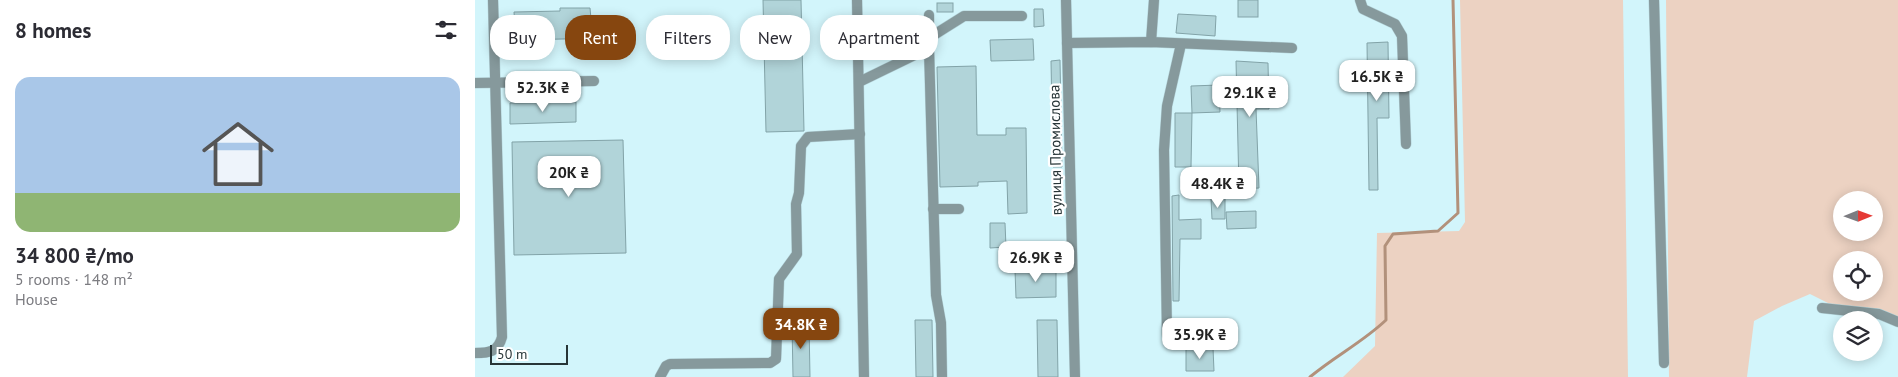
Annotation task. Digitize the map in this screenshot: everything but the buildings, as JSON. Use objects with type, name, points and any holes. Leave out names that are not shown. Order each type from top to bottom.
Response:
[{"type":"street","points":[[475,353],[494,350],[500,345],[502,337],[493,0]]},
{"type":"street","points":[[857,0],[864,377]]},
{"type":"street","name":"вулиця Промислова","points":[[1067,0],[1075,377]]},
{"type":"street","points":[[1151,42],[1154,0]]},
{"type":"street","points":[[1360,0],[1363,9],[1395,24],[1402,36],[1406,144]]},
{"type":"street","points":[[1655,0],[1664,362]]},
{"type":"street","points":[[938,36],[965,16],[1023,16]]},
{"type":"street","points":[[1067,43],[1151,42],[1291,48]]},
{"type":"street","points":[[1167,334],[1164,150],[1167,106],[1181,44]]},
{"type":"street","points":[[859,82],[898,60]]},
{"type":"street","points":[[929,60],[936,295],[941,323],[942,377]]},
{"type":"street","points":[[475,83],[594,81]]},
{"type":"street","points":[[660,377],[666,366],[670,364],[770,363],[776,360],[779,279],[797,254],[796,204],[799,194],[801,146],[808,137],[816,134],[860,134]]},
{"type":"street","points":[[933,209],[959,209]]},
{"type":"street","points":[[1822,308],[1879,314],[1898,322]]},
{"type":"shaded area","points":[[1460,0],[1623,0],[1628,377],[1343,377],[1375,346],[1377,233],[1459,231],[1465,222]]},
{"type":"shaded area","points":[[1666,0],[1898,0],[1898,317],[1880,309],[1830,304],[1810,294],[1754,321],[1747,377],[1669,377]]},
{"type":"waterway","points":[[1310,377],[1386,320],[1385,246],[1393,234],[1438,231],[1458,213],[1453,0]]}]
